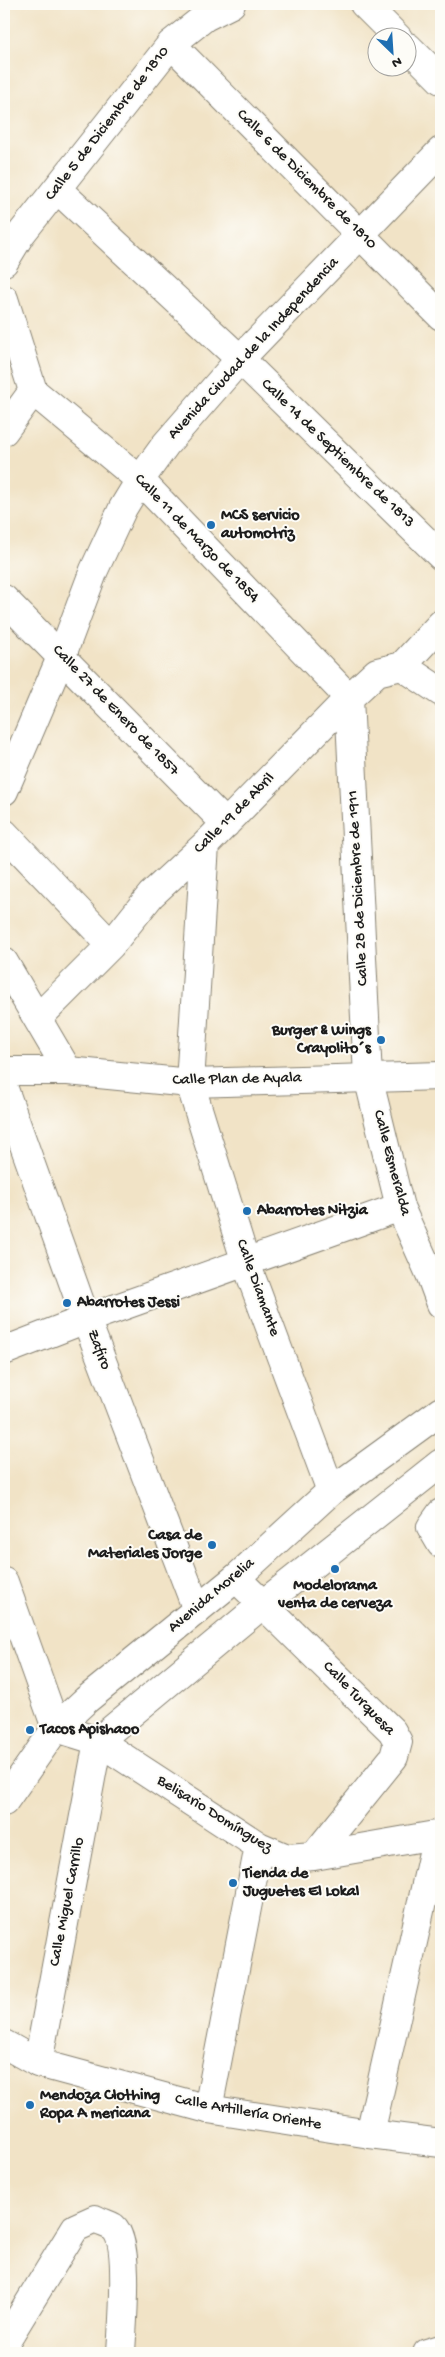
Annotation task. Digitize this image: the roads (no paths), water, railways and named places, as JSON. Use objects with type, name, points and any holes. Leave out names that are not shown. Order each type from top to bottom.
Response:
[{"type":"street","name":"Calle 5 de Diciembre de 1810","points":[[4,262],[21,234],[171,44],[205,17],[231,4]]},
{"type":"street","points":[[364,4],[388,28]]},
{"type":"street","name":"Calle 6 de Diciembre de 1810","points":[[171,44],[441,316]]},
{"type":"street","points":[[418,57],[441,80]]},
{"type":"street","name":"Avenida Ciudad de la Independencia","points":[[4,791],[62,656],[94,570],[123,508],[140,480],[166,444],[240,359],[441,151]]},
{"type":"street","name":"Calle 14 de Septiembre de 1813","points":[[57,189],[240,359],[441,556]]},
{"type":"street","points":[[4,299],[33,391],[4,431]]},
{"type":"street","name":"Calle 11 de Marzo de 1854","points":[[33,391],[140,480],[349,698]]},
{"type":"street","name":"Calle 27 de Enero de 1857","points":[[4,599],[226,824]]},
{"type":"street","points":[[441,624],[402,666],[441,692]]},
{"type":"street","name":"Calle 19 de Abril","points":[[38,1018],[111,945],[151,895],[205,845],[349,698],[377,672],[402,666]]},
{"type":"street","name":"Calle 28 de Diciembre de 1911","points":[[349,698],[368,1077]]},
{"type":"street","points":[[4,833],[111,945]]},
{"type":"street","points":[[190,1083],[205,845]]},
{"type":"street","points":[[4,962],[68,1071]]},
{"type":"street","name":"Calle Plan de Ayala","points":[[4,1071],[68,1071],[190,1083],[441,1076]]},
{"type":"street","name":"Calle Esmeralda","points":[[368,1077],[400,1207],[436,1272],[441,1304]]},
{"type":"street","name":"Calle Diamante","points":[[190,1083],[246,1262],[331,1491]]},
{"type":"street","name":"Zafiro","points":[[4,1089],[86,1320],[197,1610]]},
{"type":"street","points":[[4,1351],[400,1207]]},
{"type":"street","name":"Avenida Morelia","points":[[4,1802],[56,1728],[86,1700],[236,1578],[331,1491],[441,1411]]},
{"type":"street","points":[[98,1741],[263,1604],[441,1462]]},
{"type":"street","name":"Calle Turquesa","points":[[236,1578],[392,1732],[398,1742],[394,1757],[314,1856]]},
{"type":"street","points":[[4,1582],[56,1728]]},
{"type":"street","name":"Belisario Domínguez","points":[[56,1728],[98,1741],[259,1846],[286,1858],[314,1856],[439,1834]]},
{"type":"street","name":"Calle Miguel Carrillo","points":[[38,2063],[98,1741]]},
{"type":"street","points":[[370,2134],[439,1834]]},
{"type":"street","points":[[208,2109],[259,1846]]},
{"type":"street","name":"Calle Artillería Oriente","points":[[4,2044],[38,2063],[208,2109],[441,2143]]},
{"type":"street","points":[[4,2344],[74,2228],[95,2220],[114,2228],[123,2245],[122,2353]]},
{"type":"street","points":[[427,2353],[441,2350]]},
{"type":"place","name":"MCS servicio automotriz","points":[[211,525]]},
{"type":"place","name":"Burger & Wings Crayolito´s","points":[[381,1040]]},
{"type":"place","name":"Abarrotes Nitzia","points":[[247,1211]]},
{"type":"place","name":"Abarrotes Jessi","points":[[67,1303]]},
{"type":"place","name":"Casa de Materiales Jorge","points":[[212,1545]]},
{"type":"place","name":"Modelorama venta de cerveza","points":[[335,1569]]},
{"type":"place","name":"Tacos Apishaoo","points":[[30,1730]]},
{"type":"place","name":"Tienda de Juguetes El Lokal","points":[[233,1883]]},
{"type":"place","name":"Mendoza Clothing Ropa A mericana","points":[[30,2105]]}]
